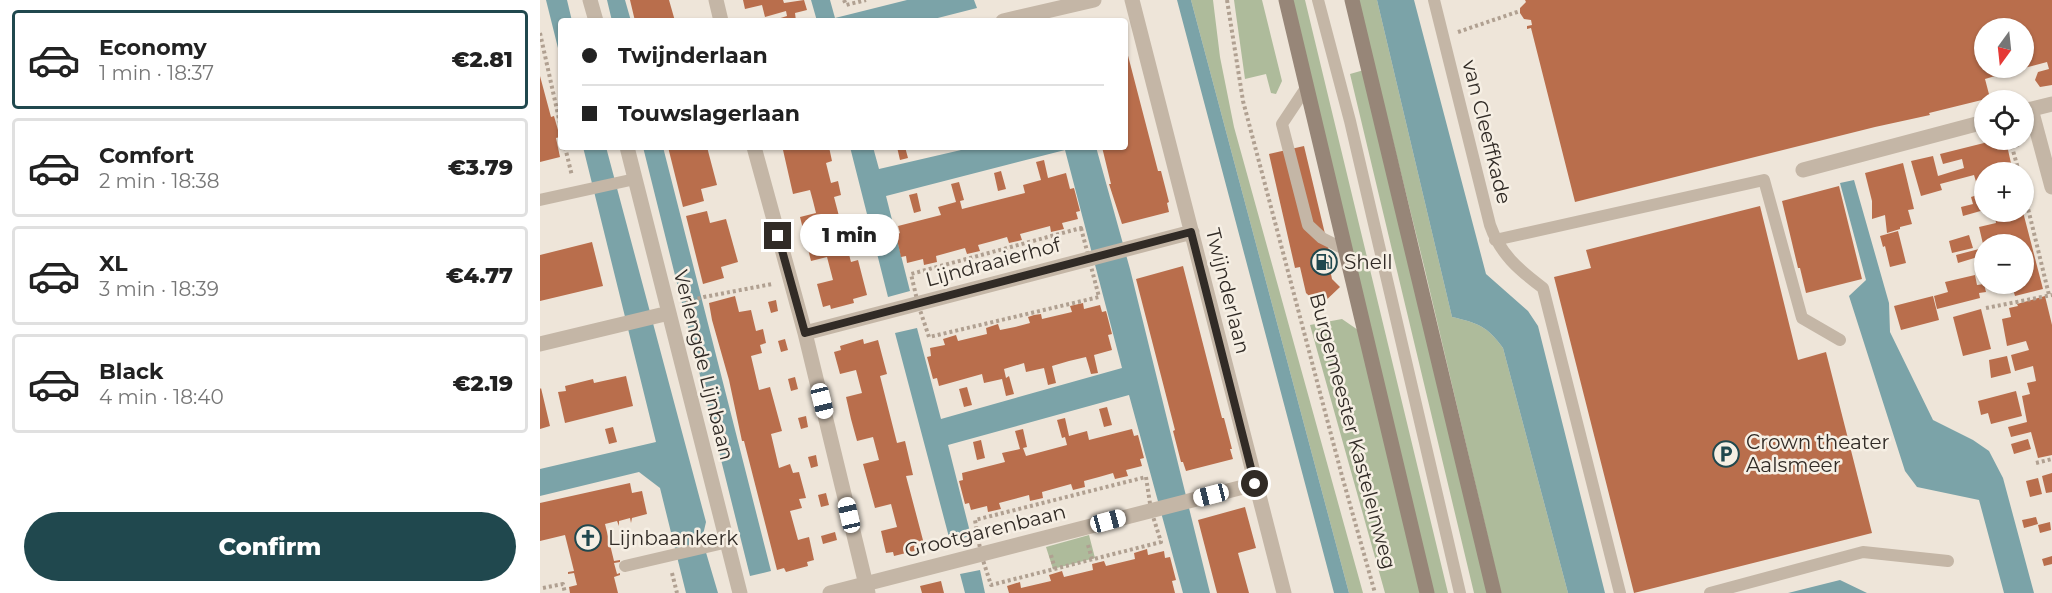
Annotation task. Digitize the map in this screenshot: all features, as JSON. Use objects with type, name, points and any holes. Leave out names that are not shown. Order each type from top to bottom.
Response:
[{"type":"main road","name":"Burgemeester Kasteleinweg","points":[[1286,0],[1427,593]]},
{"type":"main road","points":[[1352,0],[1494,593]]},
{"type":"street","points":[[590,0],[595,18]]},
{"type":"street","points":[[716,0],[720,18]]},
{"type":"street","points":[[1014,18],[1094,0]]},
{"type":"street","name":"Twijnderlaan","points":[[1132,0],[1284,593]]},
{"type":"street","points":[[2034,108],[2052,104]]},
{"type":"street","points":[[1803,170],[1974,125]]},
{"type":"street","points":[[2034,132],[2052,187]]},
{"type":"street","name":"Verlengde Lijnbaan","points":[[628,150],[740,593]]},
{"type":"street","points":[[755,150],[805,333],[867,588]]},
{"type":"street","name":"Lijndraaierhof","points":[[805,333],[1191,232]]},
{"type":"street","points":[[540,344],[668,311]]},
{"type":"street","name":"Grootgarenbaan","points":[[830,593],[867,588],[981,554],[1255,484]]},
{"type":"lane","points":[[1318,0],[1350,121],[1460,593]]},
{"type":"lane","name":"van Cleeffkade","points":[[1434,0],[1495,240],[1516,267],[1543,288],[1620,593]]},
{"type":"lane","points":[[1306,88],[1282,124],[1308,225],[1322,238],[1344,249]]},
{"type":"lane","points":[[540,200],[635,179]]},
{"type":"lane","points":[[1495,240],[1764,180],[1802,318],[1840,339]]},
{"type":"lane","points":[[625,566],[728,542]]},
{"type":"lane","points":[[1710,593],[1863,552],[1948,561]]},
{"type":"path","points":[[844,0],[846,5],[866,0]]},
{"type":"path","name":"Burgemeester Kasteleinweg","points":[[1227,0],[1243,101],[1375,593]]},
{"type":"path","points":[[1443,37],[1520,11]]},
{"type":"path","points":[[540,33],[558,114]]},
{"type":"path","points":[[566,150],[575,192]]},
{"type":"path","points":[[1986,308],[2050,295],[2032,222]]},
{"type":"path","points":[[1081,228],[1090,259],[1100,297],[929,337],[911,274],[1081,228]]},
{"type":"path","points":[[668,311],[704,297],[790,280]]},
{"type":"path","points":[[2036,464],[2052,459]]},
{"type":"path","points":[[1146,477],[1152,510],[1161,542],[991,585],[981,554],[975,520],[1146,477]]},
{"type":"path","points":[[543,588],[563,584],[565,593]]},
{"type":"green space","points":[[1191,0],[1213,0],[1220,57],[1234,127],[1363,593],[1349,593]]},
{"type":"green space","points":[[1234,0],[1262,0],[1282,81],[1276,94],[1271,93],[1266,74],[1245,79]]},
{"type":"green space","points":[[1293,0],[1305,0],[1448,593],[1432,593]]},
{"type":"green space","points":[[1358,0],[1377,0],[1452,317],[1481,326],[1503,348],[1568,593],[1501,593],[1424,266]]},
{"type":"green space","points":[[1364,70],[1488,593],[1474,593],[1350,74]]},
{"type":"green space","points":[[1342,319],[1358,330],[1420,593],[1385,593],[1310,325]]},
{"type":"green space","points":[[1089,535],[1095,558],[1053,569],[1046,547]]},
{"type":"water","points":[[546,0],[567,0],[571,18],[558,18],[558,48]]},
{"type":"water","points":[[607,0],[625,0],[630,18],[611,18]]},
{"type":"water","points":[[811,0],[830,0],[835,18],[816,18]]},
{"type":"water","points":[[907,0],[974,0],[977,8],[938,18],[835,18]]},
{"type":"water","points":[[1177,0],[1191,0],[1349,593],[1334,593]]},
{"type":"water","points":[[1377,0],[1414,0],[1486,274],[1528,311],[1538,326],[1605,593],[1568,593],[1503,348],[1481,326],[1452,317]]},
{"type":"water","points":[[584,150],[607,150],[706,522],[702,539],[718,593],[686,593],[660,488],[639,472],[540,496],[540,469],[656,442]]},
{"type":"water","points":[[644,150],[664,150],[771,571],[750,576]]},
{"type":"water","points":[[851,150],[874,150],[879,169],[961,150],[1065,150],[886,196],[910,291],[888,297]]},
{"type":"water","points":[[1065,150],[1097,150],[1130,269],[1210,593],[1183,593],[1129,395],[948,445],[971,536],[950,541],[895,333],[917,328],[941,419],[1122,368]]},
{"type":"water","points":[[1854,180],[1889,303],[1890,332],[1933,420],[1973,440],[1989,451],[2003,478],[2034,593],[2004,593],[1979,500],[1917,487],[1905,471],[1849,296],[1866,280],[1840,183]]},
{"type":"water","points":[[980,570],[985,593],[965,593],[960,574]]},
{"type":"water","points":[[1840,580],[1867,593],[1788,593]]},
{"type":"building","points":[[630,0],[669,0],[674,18],[634,18]]},
{"type":"building","points":[[743,0],[783,0],[784,3],[804,0],[807,10],[795,13],[796,18],[781,18],[787,16],[786,11],[765,17],[762,5],[745,9]]},
{"type":"building","points":[[1525,0],[2052,0],[2052,85],[2040,87],[2035,80],[2038,72],[2049,69],[2047,62],[2034,65],[2034,18],[1974,18],[1974,78],[1988,78],[1985,79],[1988,90],[1974,90],[1974,102],[1929,113],[1930,115],[1575,202],[1531,28],[1527,29],[1527,26],[1532,25],[1531,20],[1524,19],[1520,13],[1520,8],[1526,2]]},
{"type":"building","points":[[1128,56],[1158,171],[1161,171],[1169,202],[1167,203],[1169,212],[1122,224],[1109,184],[1111,184],[1103,150],[1128,150]]},
{"type":"building","points":[[540,76],[551,117],[554,116],[558,130],[558,138],[556,138],[560,157],[540,162]]},
{"type":"building","points":[[1304,146],[1331,259],[1328,260],[1332,279],[1340,287],[1320,306],[1306,293],[1300,267],[1295,268],[1269,154]]},
{"type":"building","points":[[1974,146],[1974,150],[2008,150],[2011,162],[1974,162],[1974,175],[1940,184],[1942,190],[1921,196],[1911,161],[1933,156],[1938,176],[1964,168],[1962,159],[1943,164],[1940,154]]},
{"type":"building","points":[[669,150],[708,150],[717,185],[701,189],[704,201],[683,207]]},
{"type":"building","points":[[783,150],[830,150],[832,161],[826,163],[831,183],[838,181],[841,195],[834,197],[851,262],[858,260],[867,295],[853,299],[854,303],[831,309],[830,305],[823,307],[817,284],[833,280],[827,257],[811,261],[800,217],[816,213],[813,201],[810,190],[793,194]]},
{"type":"building","points":[[898,150],[906,150],[908,158],[900,160]]},
{"type":"building","points":[[1044,160],[1048,178],[1066,173],[1070,189],[1074,188],[1080,211],[1076,212],[1078,219],[1062,223],[1064,229],[1051,232],[1050,226],[1020,234],[1022,240],[1009,243],[1007,237],[978,245],[980,251],[967,254],[965,248],[936,256],[937,262],[924,265],[923,259],[907,263],[906,256],[901,257],[896,235],[900,233],[898,226],[941,215],[938,207],[956,202],[951,184],[959,182],[964,200],[960,201],[962,209],[1025,193],[1023,185],[1041,180],[1036,162]]},
{"type":"building","points":[[1903,163],[1914,209],[1908,210],[1912,224],[1887,233],[1885,215],[1872,219],[1872,201],[1865,173]]},
{"type":"building","points":[[1001,171],[1006,189],[998,191],[994,173]]},
{"type":"building","points":[[1839,186],[1862,279],[1806,293],[1782,201]]},
{"type":"building","points":[[917,193],[921,211],[914,213],[909,195]]},
{"type":"building","points":[[1974,196],[1974,213],[1963,216],[1961,207],[1973,204],[1971,197]]},
{"type":"building","name":"Crown theater Aalsmeer","points":[[1760,206],[1798,360],[1826,352],[1872,533],[1634,593],[1554,277],[1591,268],[1586,250]]},
{"type":"building","points":[[707,211],[710,223],[726,219],[738,262],[721,267],[724,278],[703,284],[686,216]]},
{"type":"building","points":[[2026,222],[2029,234],[1981,234],[1979,227],[1996,223]]},
{"type":"building","points":[[1898,231],[1906,263],[1890,267],[1880,236]]},
{"type":"building","points":[[1969,235],[1973,248],[1952,253],[1949,241]]},
{"type":"building","points":[[592,242],[603,286],[540,301],[540,255]]},
{"type":"building","points":[[1974,250],[1974,258],[1958,263],[1956,255]]},
{"type":"building","points":[[2034,254],[2043,289],[2034,291]]},
{"type":"building","points":[[1183,266],[1233,459],[1186,471],[1181,462],[1173,431],[1175,430],[1136,279]]},
{"type":"building","points":[[1974,275],[1974,294],[1979,294],[1980,298],[1937,309],[1934,296],[1948,292],[1945,282]]},
{"type":"building","points":[[735,296],[739,312],[751,310],[756,331],[763,329],[766,343],[760,345],[762,353],[751,356],[759,390],[770,387],[782,431],[771,434],[779,468],[790,464],[793,473],[799,472],[806,498],[799,499],[802,508],[790,511],[798,540],[809,537],[814,560],[807,562],[808,566],[786,572],[784,568],[777,570],[712,320],[709,303]]},
{"type":"building","points":[[1933,296],[1939,320],[1901,330],[1894,306]]},
{"type":"building","points":[[2045,296],[2052,325],[2052,455],[2038,458],[2031,432],[2011,437],[2008,427],[2027,422],[2022,396],[2030,394],[2027,383],[2036,381],[2033,366],[2015,371],[2011,355],[2029,350],[2026,341],[2007,346],[2002,319],[2011,317],[2009,308]]},
{"type":"building","points":[[776,300],[778,311],[771,313],[768,302]]},
{"type":"building","points":[[1083,303],[1084,309],[1100,305],[1102,312],[1106,311],[1112,334],[1108,335],[1112,350],[1094,355],[1098,373],[1091,374],[1086,357],[1069,361],[1052,366],[1056,383],[1048,385],[1044,368],[1026,372],[1024,363],[1004,369],[1006,378],[1009,376],[1014,394],[1006,396],[1002,379],[984,383],[982,374],[939,386],[937,378],[933,379],[927,357],[931,356],[930,348],[945,345],[943,339],[956,335],[958,341],[987,334],[986,328],[998,324],[1000,330],[1015,327],[1030,323],[1028,317],[1041,314],[1042,319],[1072,312],[1070,306]]},
{"type":"building","points":[[1981,309],[1991,349],[1963,356],[1953,317]]},
{"type":"building","points":[[785,339],[788,350],[781,352],[778,341]]},
{"type":"building","points":[[863,339],[864,344],[878,340],[887,374],[880,376],[897,443],[905,441],[913,475],[906,476],[924,544],[916,546],[918,550],[894,556],[893,552],[886,553],[881,531],[897,527],[891,504],[875,508],[863,464],[879,460],[873,437],[857,441],[846,397],[862,393],[856,370],[840,374],[834,352],[841,350],[840,346]]},
{"type":"building","points":[[2007,356],[2011,373],[1991,378],[1989,360]]},
{"type":"building","points":[[626,376],[633,406],[565,423],[558,392],[566,391],[565,386],[593,379],[594,383]]},
{"type":"building","points":[[795,377],[798,389],[791,391],[788,379]]},
{"type":"building","points":[[967,387],[972,405],[964,407],[959,389]]},
{"type":"building","points":[[540,389],[550,426],[540,429]]},
{"type":"building","points":[[2016,391],[2022,416],[1991,424],[1988,413],[1981,415],[1978,401]]},
{"type":"building","points":[[1107,407],[1112,425],[1104,427],[1099,409]]},
{"type":"building","points":[[806,416],[808,427],[801,429],[798,418]]},
{"type":"building","points":[[1065,418],[1069,436],[1087,431],[1089,440],[1132,429],[1134,436],[1138,435],[1144,458],[1140,459],[1142,466],[1126,470],[1128,476],[1115,479],[1113,473],[1084,481],[1085,487],[1073,490],[1071,484],[1042,492],[1043,498],[1030,501],[1029,495],[999,503],[1001,509],[988,512],[987,506],[971,510],[969,503],[965,504],[959,481],[963,480],[962,473],[1005,462],[1002,453],[1020,449],[1015,431],[1023,429],[1027,447],[1023,448],[1026,456],[1067,445],[1065,437],[1062,438],[1057,420]]},
{"type":"building","points":[[613,427],[617,442],[609,444],[605,429]]},
{"type":"building","points":[[2028,439],[2031,449],[2014,454],[2011,444]]},
{"type":"building","points":[[981,440],[985,458],[977,460],[973,442]]},
{"type":"building","points":[[816,455],[818,466],[811,468],[808,457]]},
{"type":"building","points":[[2052,473],[2052,492],[2046,493],[2042,476]]},
{"type":"building","points":[[2038,478],[2042,494],[2030,497],[2026,481]]},
{"type":"building","name":"Lijnbaankerk","points":[[630,483],[632,493],[642,491],[647,514],[632,518],[631,523],[630,518],[619,521],[619,526],[617,521],[605,524],[614,561],[620,560],[614,563],[617,574],[620,573],[614,577],[618,593],[570,593],[569,587],[577,585],[574,573],[568,574],[574,571],[565,535],[540,541],[540,503]]},
{"type":"building","points":[[826,493],[829,505],[821,507],[818,495]]},
{"type":"building","points":[[1245,507],[1256,548],[1238,553],[1249,593],[1217,593],[1198,520]]},
{"type":"building","points":[[2036,517],[2038,524],[2024,528],[2022,520]]},
{"type":"building","points":[[2050,522],[2051,530],[2040,533],[2038,525]]},
{"type":"building","points":[[835,532],[837,540],[823,544],[821,536]]},
{"type":"building","points":[[1147,549],[1148,555],[1164,551],[1165,558],[1170,557],[1176,580],[1172,581],[1175,593],[1009,593],[1007,586],[1020,582],[1021,588],[1051,581],[1049,575],[1062,571],[1064,577],[1093,570],[1092,564],[1104,561],[1106,566],[1135,559],[1134,553]]},
{"type":"building","points":[[2052,556],[2052,564],[2044,566],[2042,559]]},
{"type":"building","points":[[941,581],[944,593],[922,593],[920,586]]},
{"type":"place","name":"Shell","points":[[1324,262]]},
{"type":"place","name":"Crown theater Aalsmeer","points":[[1726,454]]},
{"type":"place","name":"Lijnbaankerk","points":[[588,538]]},
{"type":"route","points":[[778,236],[805,333],[1191,232],[1255,484]]}]
